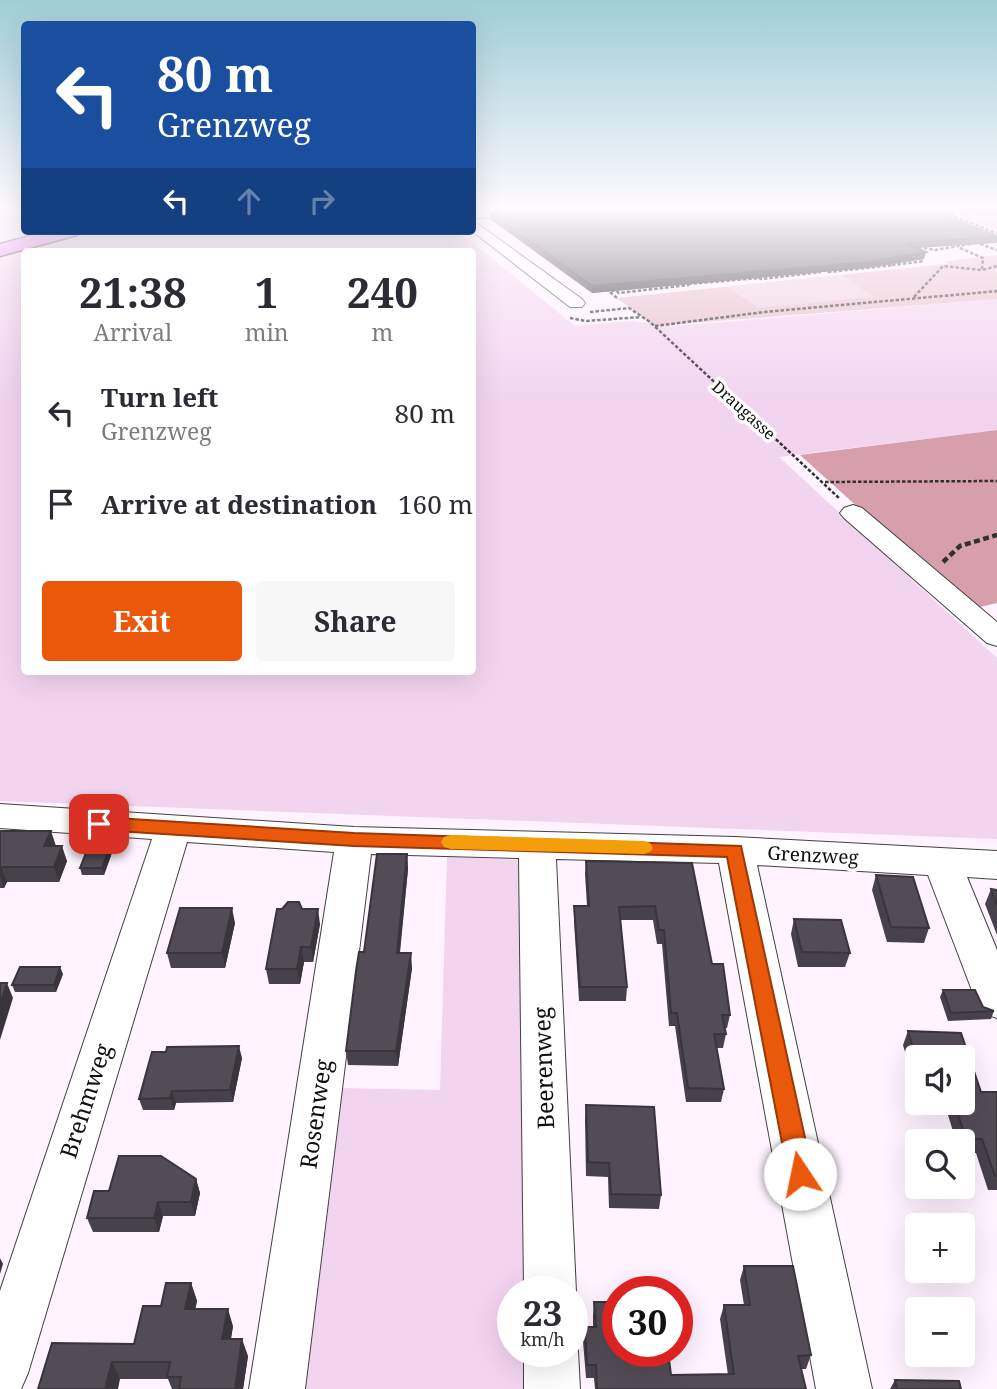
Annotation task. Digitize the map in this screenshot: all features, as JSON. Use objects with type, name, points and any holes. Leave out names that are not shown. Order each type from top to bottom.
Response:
[{"type":"street","points":[[535,272],[576,303]]},
{"type":"street","points":[[853,513],[997,637]]},
{"type":"street","name":"Grenzweg","points":[[0,816],[354,840],[735,850],[997,865]]},
{"type":"street","name":"Brehmweg","points":[[0,1373],[173,829]]},
{"type":"street","name":"Rosenweg","points":[[277,1389],[354,840]]},
{"type":"street","name":"Beerenweg","points":[[537,844],[550,1276]]},
{"type":"street","points":[[735,850],[844,1389]]},
{"type":"street","points":[[942,862],[997,1001]]},
{"type":"street","points":[[551,1367],[552,1389]]},
{"type":"path","points":[[606,283],[619,293],[819,272]]},
{"type":"path","points":[[914,298],[938,272]]},
{"type":"path","points":[[751,273],[759,278]]},
{"type":"path","points":[[677,278],[689,285]]},
{"type":"path","points":[[614,298],[617,298],[610,292],[615,290]]},
{"type":"path","points":[[654,326],[997,291]]},
{"type":"path","name":"Draugasse","points":[[576,303],[588,313],[629,308],[654,326],[824,482],[853,513]]},
{"type":"path","points":[[824,482],[997,481]]},
{"type":"path","points":[[946,594],[942,564],[949,552],[968,542],[997,535]]},
{"type":"shaded area","points":[[0,272],[21,272],[21,675],[476,675],[476,272],[508,272],[575,326],[631,321],[674,326],[997,299],[997,430],[779,457],[997,658],[997,839],[0,801]]},
{"type":"shaded area","points":[[870,272],[997,272],[997,299],[654,326],[617,298]]},
{"type":"shaded area","points":[[841,275],[874,297],[758,308],[727,287]]},
{"type":"shaded area","points":[[997,430],[997,603],[971,609],[800,455]]},
{"type":"shaded area","points":[[447,857],[527,860],[534,1276],[497,1276],[497,1367],[535,1367],[535,1389],[302,1389],[340,1088],[440,1090]]},
{"type":"building","points":[[572,272],[754,272],[592,286]]},
{"type":"building","points":[[0,831],[51,831],[44,846],[62,846],[54,867],[1,867],[0,870]]},
{"type":"building","points":[[90,843],[111,843],[102,868],[80,868]]},
{"type":"building","points":[[377,854],[407,854],[397,953],[411,953],[396,1051],[346,1051],[356,971],[359,952],[364,952]]},
{"type":"building","points":[[586,861],[692,863],[712,964],[723,964],[730,1015],[722,1015],[726,1034],[714,1034],[724,1089],[688,1088],[677,1013],[671,1013],[664,930],[659,930],[655,906],[619,907],[627,987],[580,987],[574,906],[589,906]]},
{"type":"building","points":[[876,875],[913,877],[929,928],[891,927]]},
{"type":"building","points":[[991,889],[997,890],[997,905]]},
{"type":"building","points":[[288,902],[299,902],[302,909],[318,909],[311,947],[301,947],[297,969],[266,969],[277,909],[282,909]]},
{"type":"building","points":[[180,908],[232,908],[222,953],[167,953]]},
{"type":"building","points":[[794,919],[841,920],[850,953],[802,952]]},
{"type":"building","points":[[20,967],[60,967],[54,985],[12,985]]},
{"type":"building","points":[[0,983],[7,983],[0,1005]]},
{"type":"building","points":[[943,990],[975,990],[983,1007],[994,1011],[951,1013]]},
{"type":"building","points":[[908,1031],[961,1033],[965,1045],[912,1045]]},
{"type":"building","points":[[239,1046],[230,1090],[172,1091],[170,1098],[139,1099],[152,1052],[166,1052],[167,1047]]},
{"type":"building","points":[[975,1074],[981,1092],[997,1092],[997,1176],[982,1139],[975,1139],[975,1129],[963,1129],[958,1115],[975,1115]]},
{"type":"building","points":[[586,1105],[654,1107],[661,1195],[611,1194],[609,1163],[588,1162]]},
{"type":"building","points":[[119,1156],[161,1156],[196,1179],[191,1202],[158,1202],[154,1218],[87,1218],[94,1191],[109,1191]]},
{"type":"building","points":[[744,1266],[793,1266],[811,1355],[798,1356],[806,1389],[597,1389],[596,1365],[588,1365],[588,1327],[596,1327],[594,1302],[602,1302],[602,1367],[670,1367],[671,1375],[734,1374],[724,1305],[750,1305]]},
{"type":"building","points":[[166,1283],[191,1283],[185,1309],[228,1309],[222,1339],[242,1339],[235,1389],[179,1389],[181,1377],[167,1377],[170,1362],[112,1362],[105,1389],[38,1389],[52,1343],[134,1344],[143,1306],[161,1306]]},
{"type":"building","points":[[895,1380],[959,1381],[961,1389],[897,1389]]},
{"type":"slow traffic","points":[[451,842],[644,848]]},
{"type":"route","points":[[99,824],[354,840],[735,850],[800,1174]]}]
